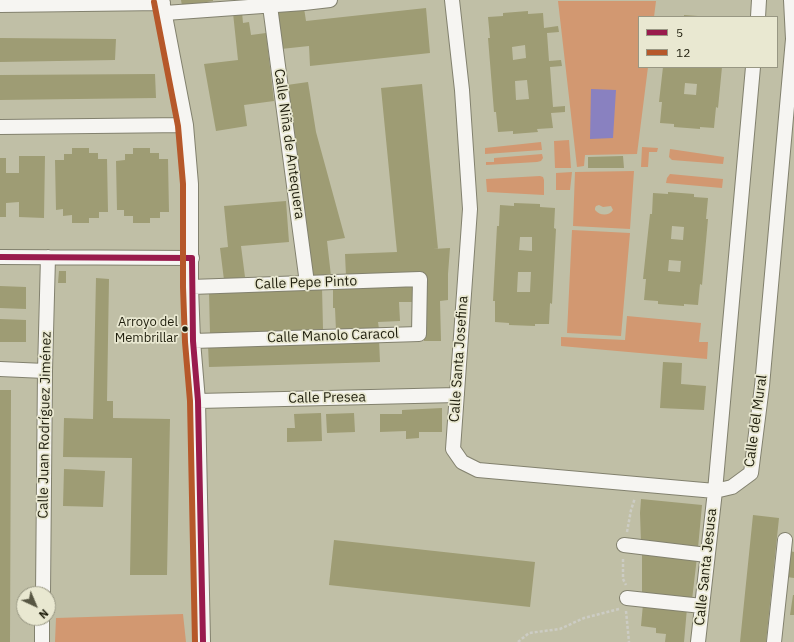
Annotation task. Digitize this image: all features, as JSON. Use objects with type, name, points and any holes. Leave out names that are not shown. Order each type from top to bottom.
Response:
[{"type":"street","points":[[0,5],[238,4],[270,6],[330,0]]},
{"type":"street","name":"Calle Santa Josefina","points":[[452,0],[462,90],[470,209],[454,449],[462,462],[478,470],[715,491]]},
{"type":"street","points":[[758,16],[759,0]]},
{"type":"street","name":"Calle del Mural","points":[[715,491],[732,487],[751,473],[763,378],[793,39],[791,0]]},
{"type":"street","points":[[164,5],[186,125],[191,184],[193,341],[198,401],[203,642]]},
{"type":"street","name":"Calle Niña de Antequera","points":[[270,6],[307,283]]},
{"type":"street","points":[[715,491],[753,68]]},
{"type":"street","points":[[0,127],[186,125]]},
{"type":"street","points":[[0,257],[192,258]]},
{"type":"street","name":"Calle Juan Rodríguez Jiménez","points":[[43,586],[45,371],[48,257]]},
{"type":"street","name":"Calle Pepe Pinto","points":[[192,287],[420,279]]},
{"type":"street","name":"Calle Manolo Caracol","points":[[193,341],[419,334],[420,279]]},
{"type":"street","points":[[0,369],[45,371]]},
{"type":"street","name":"Calle Presea","points":[[198,401],[457,395]]},
{"type":"street","name":"Calle Santa Jesusa","points":[[698,642],[715,491]]},
{"type":"street","points":[[774,642],[785,540]]},
{"type":"street","points":[[624,546],[707,556]]},
{"type":"street","points":[[627,598],[702,606]]},
{"type":"street","points":[[42,626],[42,642]]},
{"type":"path","points":[[627,598],[629,593],[623,579],[624,546],[631,510],[639,485]]},
{"type":"path","points":[[518,642],[529,634],[560,629],[584,618],[625,607],[629,642]]},
{"type":"shaded area","points":[[558,1],[656,1],[654,16],[638,16],[638,68],[648,68],[637,154],[585,155],[584,166],[577,167]]},
{"type":"shaded area","points":[[591,89],[616,90],[613,138],[590,139]]},
{"type":"shaded area","points":[[569,140],[571,168],[555,168],[554,141]]},
{"type":"shaded area","points":[[541,142],[542,150],[485,154],[485,148]]},
{"type":"shaded area","points":[[642,147],[658,148],[657,152],[649,152],[648,167],[641,167]]},
{"type":"shaded area","points":[[670,149],[724,157],[723,164],[672,160],[669,157]]},
{"type":"shaded area","points":[[542,154],[543,158],[541,161],[537,162],[486,165],[486,162],[494,162],[494,158]]},
{"type":"shaded area","points":[[634,171],[630,229],[573,226],[575,172]],"holes":[[[599,205],[603,207],[611,206],[613,210],[604,214],[595,210],[596,206]]]},
{"type":"shaded area","points":[[572,172],[570,190],[556,190],[556,173]]},
{"type":"shaded area","points":[[670,174],[723,179],[722,188],[666,183]]},
{"type":"shaded area","points":[[543,177],[544,180],[544,195],[487,192],[486,179]]},
{"type":"shaded area","points":[[572,230],[630,233],[621,336],[567,333]]},
{"type":"shaded area","points":[[627,316],[701,323],[699,342],[708,342],[707,359],[561,346],[561,337],[625,340]]},
{"type":"shaded area","points":[[183,614],[186,642],[55,642],[56,618]]},
{"type":"building","points":[[181,0],[213,0],[213,1],[182,6]]},
{"type":"building","points":[[304,8],[306,21],[426,8],[430,53],[310,66],[309,46],[281,49],[277,11]]},
{"type":"building","points":[[528,11],[528,14],[543,13],[544,28],[558,26],[559,32],[547,33],[549,61],[561,60],[562,66],[550,67],[553,107],[565,106],[565,112],[551,113],[553,128],[537,129],[538,132],[513,134],[513,131],[498,132],[496,112],[494,112],[488,38],[490,38],[488,17],[503,16],[503,13]],"holes":[[[525,45],[526,58],[513,60],[512,47]],[[527,80],[529,99],[516,100],[515,81]]]},
{"type":"building","points":[[242,12],[243,23],[249,22],[251,35],[266,33],[274,101],[244,105],[247,126],[216,131],[204,64],[238,60],[233,13]]},
{"type":"building","points":[[0,38],[116,39],[115,60],[0,62]]},
{"type":"building","points":[[663,68],[722,68],[718,108],[716,107],[714,128],[700,127],[700,129],[674,127],[674,124],[660,123],[662,102],[659,102]],"holes":[[[685,83],[697,84],[696,95],[684,94]]]},
{"type":"building","points":[[155,74],[156,98],[0,100],[0,75]]},
{"type":"building","points":[[308,82],[316,132],[345,238],[327,241],[331,276],[310,278],[289,115],[292,115],[287,85]]},
{"type":"building","points":[[422,84],[438,249],[450,248],[448,300],[440,301],[441,341],[424,341],[424,274],[346,276],[345,254],[397,252],[381,88]]},
{"type":"building","points":[[72,148],[89,148],[89,153],[98,153],[98,159],[107,159],[108,212],[99,212],[99,218],[89,218],[89,223],[72,223],[72,215],[63,216],[63,209],[56,210],[55,160],[64,160],[64,154],[72,154]]},
{"type":"building","points":[[133,148],[150,148],[150,153],[159,153],[159,159],[168,159],[169,212],[160,212],[160,218],[150,218],[150,223],[133,223],[133,216],[124,216],[124,210],[117,210],[116,161],[125,160],[125,154],[133,154]]},
{"type":"building","points":[[19,156],[45,156],[44,218],[19,217],[19,202],[6,203],[6,217],[0,217],[0,158],[6,158],[6,173],[19,173]]},
{"type":"building","points":[[623,156],[624,168],[588,168],[588,157]]},
{"type":"building","points":[[668,192],[694,194],[694,197],[708,198],[706,219],[708,219],[702,285],[700,284],[698,305],[684,304],[684,306],[658,304],[658,301],[644,300],[646,279],[643,279],[650,214],[652,214],[653,193],[668,194]],"holes":[[[672,226],[684,227],[683,240],[671,239]],[[669,260],[681,261],[680,272],[668,271]]]},
{"type":"building","points":[[286,201],[289,242],[241,246],[245,277],[224,280],[220,248],[228,247],[224,206]]},
{"type":"building","points":[[514,203],[540,204],[540,207],[555,208],[554,228],[556,229],[552,304],[550,303],[549,324],[535,324],[535,326],[509,325],[509,323],[495,322],[495,301],[493,301],[497,226],[499,226],[500,205],[514,206]],"holes":[[[520,237],[532,237],[532,251],[519,250]],[[518,272],[531,272],[530,292],[517,292]]]},
{"type":"building","points":[[59,271],[66,271],[66,283],[58,283]]},
{"type":"building","points":[[96,278],[109,279],[107,401],[113,401],[113,418],[170,419],[167,575],[130,575],[132,458],[63,457],[64,418],[93,419]]},
{"type":"building","points":[[413,284],[414,302],[399,302],[400,321],[378,322],[379,329],[336,331],[335,308],[333,308],[333,287]]},
{"type":"building","points":[[0,286],[26,287],[26,309],[0,308]]},
{"type":"building","points":[[322,287],[323,329],[210,334],[209,291]]},
{"type":"building","points":[[0,319],[26,320],[26,342],[0,342]]},
{"type":"building","points":[[379,340],[380,362],[209,367],[208,345]]},
{"type":"building","points":[[663,362],[682,363],[681,384],[706,386],[704,410],[660,408]]},
{"type":"building","points":[[0,390],[11,390],[10,642],[0,642]]},
{"type":"building","points":[[442,408],[442,432],[419,432],[419,438],[406,439],[406,431],[380,432],[380,414],[402,414],[402,410]]},
{"type":"building","points":[[321,413],[322,441],[287,442],[287,428],[295,428],[294,414]]},
{"type":"building","points":[[354,413],[355,432],[327,433],[326,414]]},
{"type":"building","points":[[64,469],[105,471],[103,507],[63,506]]},
{"type":"building","points":[[641,499],[702,505],[698,548],[641,543]]},
{"type":"building","points":[[753,515],[779,518],[766,642],[740,642]]},
{"type":"building","points":[[334,540],[535,562],[530,607],[329,585]]},
{"type":"building","points":[[790,551],[794,552],[794,578],[787,577]]},
{"type":"building","points":[[642,552],[697,557],[692,600],[642,596]]},
{"type":"building","points":[[793,595],[794,615],[790,615]]},
{"type":"building","points":[[643,604],[687,608],[684,642],[665,642],[666,634],[656,633],[656,628],[641,626]]},
{"type":"transit line","name":"12","points":[[154,2],[178,126],[183,184],[183,287],[185,342],[190,401],[195,642]]},
{"type":"transit line","name":"5","points":[[0,257],[192,258]]},
{"type":"transit line","name":"5","points":[[192,258],[193,341],[198,401],[203,642]]},
{"type":"place","name":"Arroyo del Membrillar","points":[[185,329]]}]
